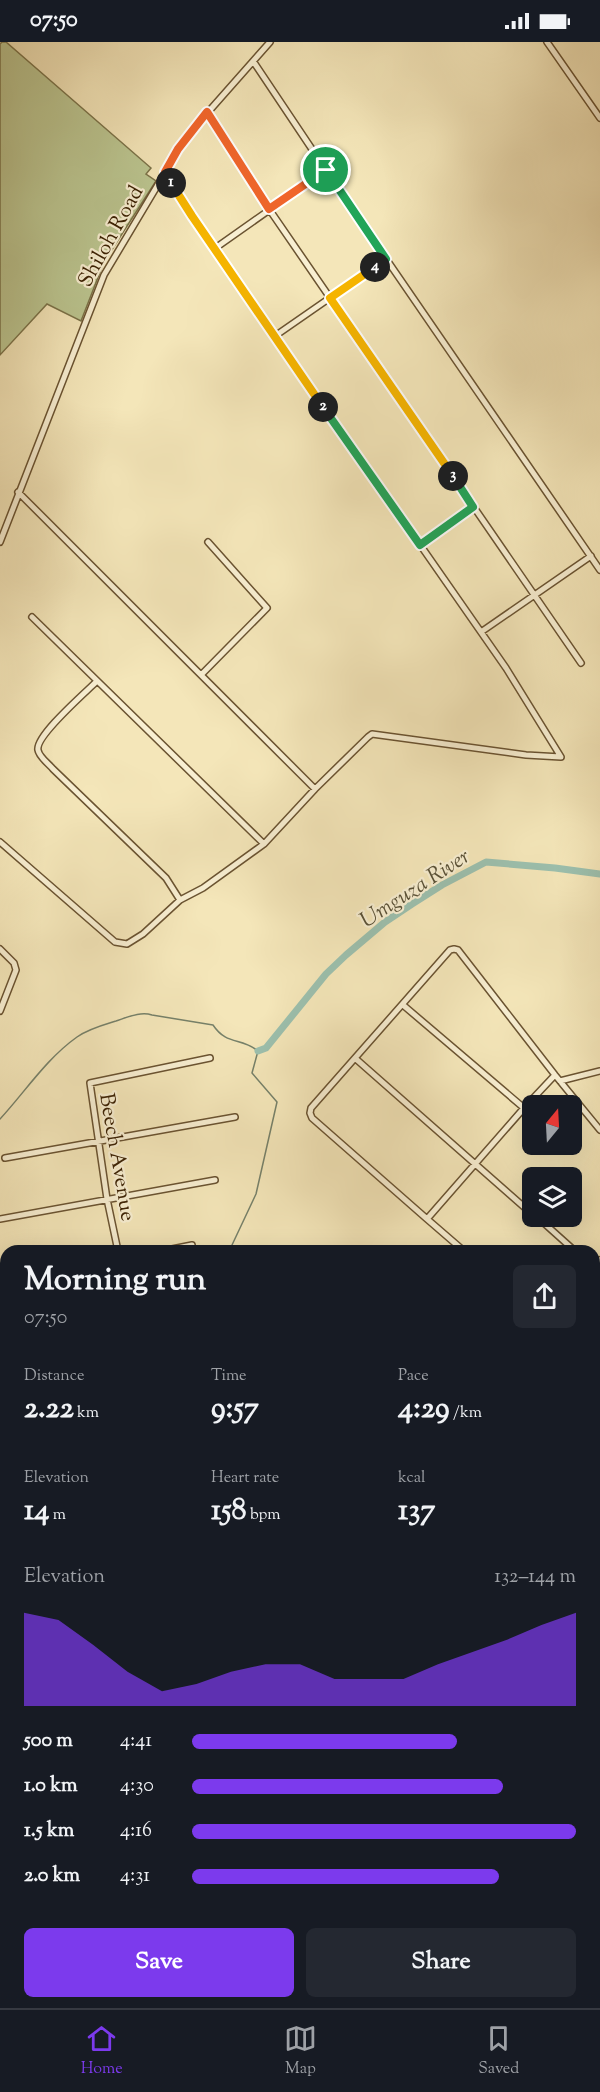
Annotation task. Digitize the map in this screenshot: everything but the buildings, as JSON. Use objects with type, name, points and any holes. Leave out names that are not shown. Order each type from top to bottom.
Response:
[{"type":"street","name":"Shiloh Road","points":[[0,542],[104,274],[182,142],[270,42]]},
{"type":"street","points":[[547,42],[600,118]]},
{"type":"street","points":[[253,61],[600,570]]},
{"type":"street","points":[[207,112],[269,209],[581,663]]},
{"type":"street","points":[[214,249],[326,170]]},
{"type":"street","points":[[0,842],[115,942],[127,944],[136,940],[180,900],[202,888],[264,844],[315,789],[372,734],[526,755],[561,757],[519,688],[214,249],[165,172]]},
{"type":"street","points":[[275,336],[386,259]]},
{"type":"street","points":[[18,492],[315,789]]},
{"type":"street","points":[[420,545],[473,507]]},
{"type":"street","points":[[201,675],[267,608],[208,542]]},
{"type":"street","points":[[481,632],[591,556]]},
{"type":"street","points":[[32,617],[264,844]]},
{"type":"street","points":[[97,681],[44,734],[38,746],[39,752],[53,769],[166,878],[180,900]]},
{"type":"street","points":[[457,1245],[310,1115],[311,1108],[450,950],[456,949],[600,1130]]},
{"type":"street","points":[[0,950],[14,963],[15,974],[0,1011]]},
{"type":"street","points":[[403,1005],[522,1106]]},
{"type":"street","name":"Beech Avenue","points":[[117,1245],[89,1086],[93,1081],[210,1058]]},
{"type":"street","points":[[356,1059],[522,1204]]},
{"type":"street","points":[[560,1081],[600,1071]]},
{"type":"street","points":[[536,1095],[555,1075]]},
{"type":"street","points":[[427,1219],[522,1110]]},
{"type":"street","points":[[5,1158],[235,1117]]},
{"type":"street","points":[[0,1219],[215,1180]]},
{"type":"street","points":[[547,1227],[567,1245]]},
{"type":"green space","points":[[6,42],[151,168],[146,174],[156,181],[104,262],[81,321],[47,304],[0,355],[0,44]]},
{"type":"waterway","name":"Umguza River","points":[[258,1051],[266,1048],[326,974],[385,922],[442,885],[486,862],[600,874]]},
{"type":"waterway","points":[[0,1119],[46,1065],[66,1046],[86,1032],[139,1014],[213,1025],[218,1032],[229,1039],[246,1044],[258,1051],[252,1073],[277,1102],[256,1194],[232,1245]]},
{"type":"route","points":[[207,112],[269,209],[326,170],[386,259],[330,298],[473,507],[420,545],[214,249],[165,172],[187,136],[207,112]]}]
